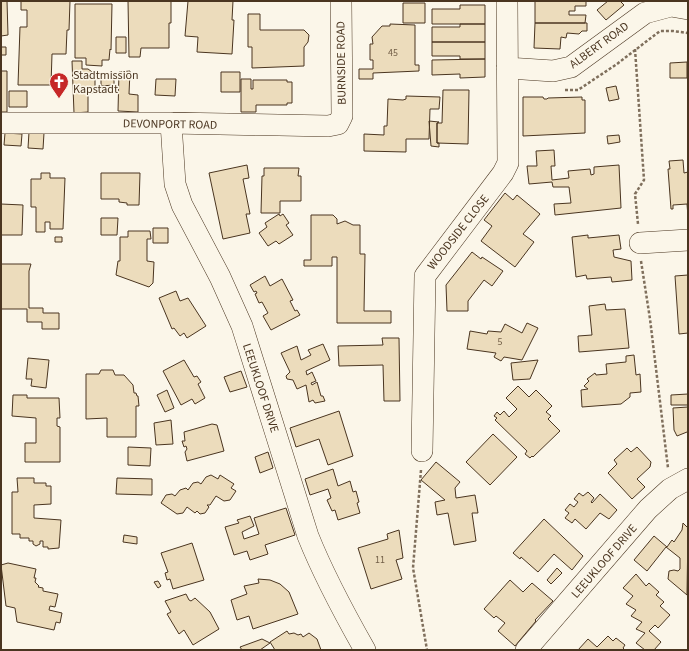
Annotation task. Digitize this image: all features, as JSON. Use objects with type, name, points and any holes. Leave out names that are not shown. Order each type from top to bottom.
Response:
[{"type":"street","name":"BURNSIDE ROAD","points":[[338,124],[342,116],[340,1]]},
{"type":"street","name":"WOODSIDE CLOSE","points":[[422,451],[425,276],[507,168],[509,156],[507,1]]},
{"type":"street","name":"ALBERT ROAD","points":[[507,68],[553,71],[571,67],[645,13],[671,6],[688,9]]},
{"type":"street","name":"DEVONPORT ROAD","points":[[1,123],[171,123],[328,126],[338,124]]},
{"type":"street","name":"LEEUKLOOF DRIVE","points":[[171,123],[173,178],[182,206],[220,277],[242,326],[308,536],[318,563],[328,585],[365,650]]},
{"type":"street","points":[[640,243],[688,240]]},
{"type":"street","name":"LEEUKLOOF DRIVE","points":[[526,650],[648,509],[670,489],[688,479]]},
{"type":"path","points":[[617,64],[660,31],[688,33]]},
{"type":"path","points":[[635,49],[644,180],[635,194],[641,263],[650,319],[670,489]]},
{"type":"path","points":[[422,451],[413,568],[427,650]]},
{"type":"building","points":[[1,1],[7,1],[8,35],[1,36]]},
{"type":"building","points":[[21,1],[70,1],[66,54],[52,54],[51,85],[18,85],[20,27],[27,27],[27,10],[21,10]]},
{"type":"building","points":[[128,1],[171,1],[169,48],[141,48],[140,57],[129,57]]},
{"type":"building","points":[[188,1],[233,1],[232,20],[234,20],[232,54],[197,52],[198,37],[185,36]]},
{"type":"building","points":[[535,1],[586,1],[586,6],[575,6],[575,11],[569,11],[569,15],[586,15],[585,23],[535,23]]},
{"type":"building","points":[[608,1],[620,1],[624,5],[606,20],[597,10]]},
{"type":"building","points":[[403,3],[425,3],[425,23],[403,23]]},
{"type":"building","points":[[75,4],[112,4],[111,50],[110,49],[109,60],[102,60],[102,66],[86,65],[86,58],[75,58]]},
{"type":"building","points":[[460,5],[485,5],[485,24],[432,24],[432,9],[460,9]]},
{"type":"building","points":[[248,14],[260,14],[260,30],[304,30],[309,35],[308,42],[304,47],[304,66],[252,68],[252,47],[248,47]]},
{"type":"building","points":[[535,23],[587,23],[587,31],[582,31],[579,34],[567,33],[566,38],[561,37],[560,49],[534,48]]},
{"type":"building","points":[[390,24],[415,25],[415,65],[419,65],[419,71],[373,73],[373,79],[359,79],[359,69],[373,69],[373,60],[370,60],[370,44],[373,44],[372,37],[382,26],[390,26]]},
{"type":"building","points":[[460,24],[485,24],[485,42],[432,42],[432,27],[460,27]]},
{"type":"building","points":[[116,37],[126,37],[126,53],[116,53]]},
{"type":"building","points":[[432,42],[485,42],[485,59],[460,59],[460,56],[432,56]]},
{"type":"building","points":[[1,47],[6,47],[6,55],[1,55]]},
{"type":"building","points":[[485,59],[485,77],[460,78],[460,74],[432,75],[432,60]]},
{"type":"building","points":[[72,61],[82,61],[82,69],[88,69],[95,74],[95,93],[88,93],[88,112],[74,113]]},
{"type":"building","points":[[687,62],[687,78],[670,78],[670,63]]},
{"type":"building","points":[[1,71],[7,71],[7,112],[1,112]]},
{"type":"building","points":[[130,71],[129,94],[138,95],[138,112],[118,111],[119,72]]},
{"type":"building","points":[[221,72],[240,72],[240,92],[221,92]]},
{"type":"building","points":[[114,74],[114,85],[101,86],[101,75]]},
{"type":"building","points":[[156,79],[176,79],[175,96],[155,95]]},
{"type":"building","points":[[241,79],[251,79],[251,89],[253,89],[253,80],[287,80],[287,82],[292,82],[292,103],[287,103],[287,105],[256,105],[256,112],[241,112]]},
{"type":"building","points":[[616,86],[619,99],[609,101],[606,88]]},
{"type":"building","points":[[443,90],[469,90],[468,144],[437,143],[437,123],[442,123]]},
{"type":"building","points":[[9,91],[27,91],[27,107],[9,107]]},
{"type":"building","points":[[406,96],[440,97],[439,109],[430,109],[429,139],[406,139],[406,152],[364,151],[364,134],[384,135],[384,126],[387,126],[388,99],[403,100],[406,99]]},
{"type":"building","points":[[523,97],[543,97],[544,99],[547,99],[582,97],[582,100],[585,100],[585,133],[523,136]]},
{"type":"building","points":[[429,121],[439,122],[437,123],[437,143],[439,143],[439,147],[431,146]]},
{"type":"building","points":[[29,132],[44,133],[43,149],[28,148]]},
{"type":"building","points":[[5,133],[22,134],[21,146],[4,145]]},
{"type":"building","points":[[619,135],[620,142],[608,144],[607,136]]},
{"type":"building","points":[[554,150],[555,166],[551,166],[552,180],[569,178],[568,171],[590,169],[591,175],[594,174],[594,167],[619,165],[621,208],[555,215],[554,204],[571,203],[569,187],[553,187],[552,182],[529,184],[527,166],[537,166],[536,151]]},
{"type":"building","points":[[683,160],[684,173],[688,172],[688,217],[687,204],[673,205],[673,209],[671,209],[668,169],[670,169],[669,161]]},
{"type":"building","points":[[247,165],[249,178],[243,179],[250,214],[246,214],[250,233],[223,239],[209,173]]},
{"type":"building","points":[[264,168],[299,168],[298,176],[301,176],[301,201],[280,201],[280,213],[261,213],[262,176],[264,176]]},
{"type":"building","points":[[41,173],[50,173],[50,178],[65,178],[63,229],[50,229],[50,222],[45,222],[45,232],[36,232],[36,207],[31,207],[31,179],[41,179]]},
{"type":"building","points":[[101,173],[140,173],[139,205],[127,205],[127,203],[119,202],[119,199],[101,199]]},
{"type":"building","points":[[505,193],[513,200],[517,195],[540,214],[523,234],[534,242],[515,267],[481,241],[492,226],[484,220]]},
{"type":"building","points":[[1,204],[23,205],[22,235],[1,235]]},
{"type":"building","points":[[279,214],[280,216],[283,214],[289,223],[286,225],[293,235],[279,244],[276,241],[268,246],[259,233],[267,227],[265,223]]},
{"type":"building","points":[[311,215],[333,215],[337,219],[337,224],[345,221],[353,225],[360,225],[360,254],[365,254],[364,311],[391,311],[391,323],[337,323],[337,257],[332,257],[332,266],[304,266],[304,260],[311,260]]},
{"type":"building","points":[[101,218],[118,218],[117,235],[101,235]]},
{"type":"building","points":[[153,228],[168,228],[168,243],[153,243]]},
{"type":"building","points":[[128,231],[150,231],[151,239],[147,239],[147,261],[154,262],[153,283],[149,287],[116,275],[118,261],[120,261],[120,237],[128,237]]},
{"type":"building","points":[[588,235],[588,238],[619,235],[621,249],[613,250],[614,257],[631,261],[632,280],[612,282],[611,277],[587,279],[586,275],[576,277],[572,237]]},
{"type":"building","points":[[55,237],[62,237],[62,242],[55,242]]},
{"type":"building","points":[[472,252],[481,259],[482,257],[503,271],[492,286],[484,280],[468,301],[468,311],[447,311],[446,285]]},
{"type":"building","points":[[1,264],[31,264],[29,271],[29,308],[43,308],[43,313],[59,313],[59,329],[42,329],[42,322],[27,322],[27,309],[1,309]]},
{"type":"building","points":[[688,275],[688,333],[679,334],[675,276]]},
{"type":"building","points":[[265,276],[270,286],[282,279],[293,300],[290,301],[295,311],[297,310],[300,315],[271,330],[263,316],[268,313],[262,302],[259,303],[255,294],[257,293],[256,291],[254,292],[250,285]]},
{"type":"building","points":[[176,291],[180,301],[188,298],[206,326],[187,338],[184,333],[180,336],[174,328],[172,329],[159,298]]},
{"type":"building","points":[[605,304],[606,310],[625,309],[629,348],[579,352],[578,336],[592,335],[589,306]]},
{"type":"building","points":[[527,323],[538,328],[522,360],[504,357],[501,361],[494,357],[496,353],[467,349],[470,331],[487,334],[488,331],[501,332],[505,324],[522,333]]},
{"type":"building","points":[[382,338],[399,338],[400,401],[384,401],[383,365],[339,366],[338,346],[383,345]]},
{"type":"building","points":[[323,344],[330,360],[306,371],[307,375],[312,372],[316,381],[311,383],[312,385],[317,382],[321,396],[323,396],[325,401],[315,403],[313,400],[309,402],[306,385],[297,389],[293,380],[287,379],[286,376],[290,372],[281,353],[297,346],[301,360],[311,355],[308,350]]},
{"type":"building","points":[[634,355],[636,375],[640,374],[641,392],[630,393],[630,397],[621,404],[582,407],[581,390],[588,389],[584,386],[589,381],[587,379],[595,373],[596,375],[607,374],[606,364],[626,362],[626,356]]},
{"type":"building","points":[[28,358],[49,360],[46,388],[31,386],[32,379],[26,379]]},
{"type":"building","points":[[184,360],[194,377],[197,376],[201,382],[198,384],[205,398],[195,404],[192,399],[181,405],[163,371]]},
{"type":"building","points":[[538,360],[530,379],[513,380],[511,363]]},
{"type":"building","points":[[101,370],[113,370],[115,375],[124,375],[133,385],[134,393],[138,396],[139,406],[136,406],[136,437],[107,437],[107,418],[86,419],[86,374],[99,374]]},
{"type":"building","points":[[241,371],[247,387],[230,392],[224,377]]},
{"type":"building","points":[[518,386],[529,397],[536,390],[552,406],[546,412],[551,416],[548,419],[560,431],[533,457],[532,456],[530,458],[525,454],[527,451],[495,420],[497,418],[494,416],[497,412],[500,415],[504,411],[509,417],[517,409],[506,398]]},
{"type":"building","points":[[167,390],[174,408],[165,412],[157,395]]},
{"type":"building","points":[[688,394],[688,405],[671,405],[671,395]]},
{"type":"building","points":[[13,395],[27,395],[27,398],[59,398],[60,418],[57,418],[57,426],[60,427],[60,462],[25,462],[25,443],[36,443],[36,418],[12,416]]},
{"type":"building","points":[[688,407],[688,433],[687,432],[677,436],[674,430],[673,408]]},
{"type":"building","points":[[339,411],[353,456],[328,465],[319,439],[296,447],[290,428]]},
{"type":"building","points":[[171,420],[173,444],[156,445],[154,423]]},
{"type":"building","points":[[212,424],[217,425],[224,451],[187,461],[185,452],[187,449],[186,446],[184,447],[182,441],[185,441],[184,432]]},
{"type":"building","points":[[493,434],[517,457],[490,485],[466,462]]},
{"type":"building","points":[[128,447],[151,448],[150,466],[128,465]]},
{"type":"building","points":[[637,447],[651,462],[650,467],[637,479],[645,487],[632,499],[608,473],[617,464],[614,460],[627,448],[631,452]]},
{"type":"building","points":[[268,452],[273,468],[260,473],[255,457]]},
{"type":"building","points":[[436,462],[460,482],[455,488],[456,498],[475,495],[478,513],[472,513],[476,541],[454,545],[448,513],[437,515],[435,502],[445,500],[421,480]]},
{"type":"building","points":[[333,469],[338,486],[350,481],[353,492],[356,491],[360,513],[338,520],[335,510],[332,511],[327,500],[331,498],[328,489],[310,495],[305,479]]},
{"type":"building","points":[[211,475],[218,479],[220,475],[234,484],[231,488],[236,491],[230,500],[224,501],[216,496],[210,505],[207,505],[209,507],[205,513],[200,514],[197,511],[195,513],[187,507],[183,513],[177,514],[161,503],[166,495],[172,494],[175,496],[180,490],[186,488],[188,490],[193,483],[198,482],[201,484],[206,477]]},
{"type":"building","points":[[17,478],[34,478],[34,483],[46,483],[46,486],[51,486],[51,504],[34,505],[34,518],[61,520],[59,548],[48,549],[48,547],[43,547],[43,541],[40,541],[40,544],[36,546],[33,544],[33,541],[29,541],[29,538],[20,538],[20,534],[12,534],[12,492],[18,492]]},
{"type":"building","points":[[117,478],[152,479],[152,495],[116,494]]},
{"type":"building","points":[[588,492],[594,498],[591,502],[592,503],[600,494],[617,510],[609,519],[600,513],[586,529],[575,519],[572,523],[565,518],[569,513],[565,510],[570,504],[574,507],[578,502],[574,499],[579,493],[583,496]]},
{"type":"building","points":[[286,508],[295,535],[265,545],[268,554],[250,560],[247,551],[234,555],[225,527],[239,523],[237,520],[250,516],[254,526],[242,532],[244,539],[259,534],[254,518]]},
{"type":"building","points":[[544,519],[583,556],[572,570],[554,554],[538,572],[521,557],[520,559],[513,553]]},
{"type":"building","points":[[683,523],[688,528],[687,595],[668,579],[669,571],[678,571],[680,569],[680,558],[666,547],[647,571],[634,560],[654,536],[667,547],[672,540],[674,542],[682,530]]},
{"type":"building","points":[[399,530],[403,558],[396,560],[402,579],[371,589],[358,548],[388,539],[387,534]]},
{"type":"building","points":[[124,535],[137,537],[137,544],[123,542]]},
{"type":"building","points":[[192,543],[204,580],[173,589],[170,579],[167,580],[165,573],[168,572],[161,553]]},
{"type":"building","points":[[8,563],[36,569],[34,578],[36,578],[35,582],[39,586],[38,587],[43,588],[43,591],[58,594],[55,607],[50,606],[49,610],[62,613],[60,623],[56,622],[54,630],[17,622],[15,608],[6,606],[1,565]]},
{"type":"building","points":[[557,568],[562,573],[551,584],[547,580]]},
{"type":"building","points":[[636,574],[646,586],[649,583],[659,592],[656,595],[664,602],[660,606],[670,615],[658,628],[655,625],[649,631],[661,642],[654,650],[645,650],[636,643],[645,633],[636,629],[642,622],[631,616],[636,610],[626,604],[633,596],[623,588]]},
{"type":"building","points":[[258,579],[270,580],[280,584],[289,592],[298,614],[253,629],[249,616],[237,620],[231,600],[247,594],[244,586],[259,583]]},
{"type":"building","points":[[510,580],[523,592],[532,583],[553,601],[535,620],[536,621],[515,646],[498,631],[505,623],[496,616],[494,618],[484,609]]},
{"type":"building","points":[[158,581],[161,586],[158,588],[154,582]]},
{"type":"building","points":[[186,594],[189,600],[191,601],[195,598],[210,612],[219,629],[193,645],[184,630],[179,634],[167,614],[171,612],[165,601]]},
{"type":"building","points":[[287,631],[289,634],[301,634],[303,637],[309,633],[317,639],[321,650],[275,650],[270,642]]},
{"type":"building","points":[[608,636],[613,641],[616,638],[625,645],[623,648],[625,650],[578,650],[588,639],[597,647]]},
{"type":"building","points":[[262,639],[270,643],[260,650],[242,650],[240,647]]},
{"type":"place","name":"Stadtmission Kapstadt","points":[[59,99]]}]
